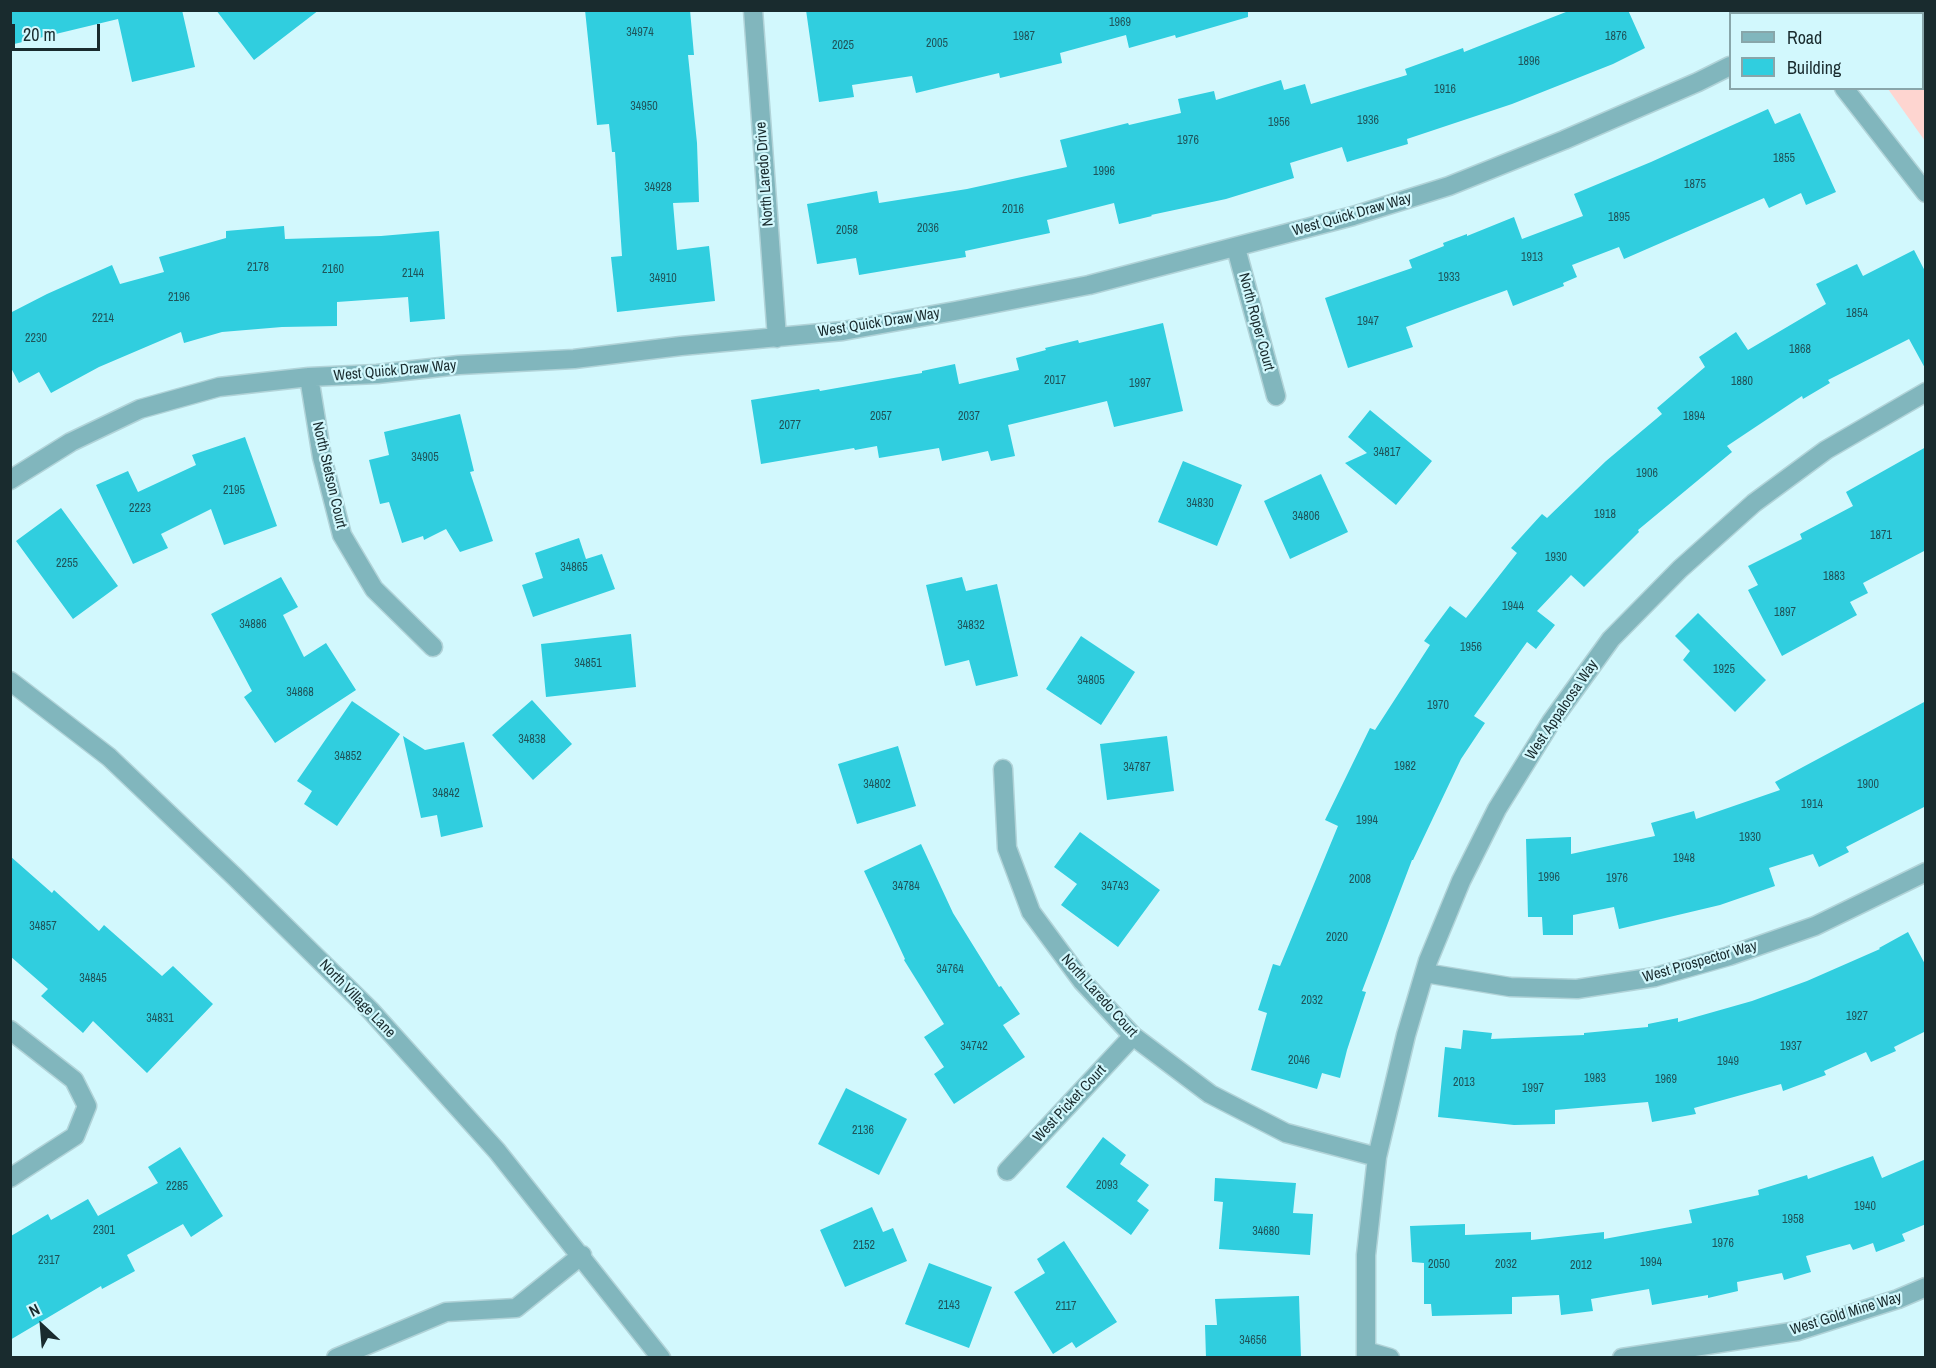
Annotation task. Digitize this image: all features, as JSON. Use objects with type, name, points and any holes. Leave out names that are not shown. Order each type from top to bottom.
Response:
[{"type":"street","name":"North Laredo Drive","points":[[753,10],[777,338]]},
{"type":"street","name":"West Quick Draw Way","points":[[10,480],[71,442],[140,409],[219,387],[309,377],[574,359],[681,346],[777,338],[843,330],[1089,285],[1353,216],[1449,186],[1575,136],[1729,67]]},
{"type":"street","points":[[1846,90],[1926,193]]},
{"type":"street","name":"North Roper Court","points":[[1236,248],[1276,396]]},
{"type":"street","name":"North Stetson Court","points":[[309,377],[322,457],[342,535],[374,589],[433,647]]},
{"type":"street","name":"West Appaloosa Way","points":[[1366,1354],[1366,1256],[1377,1157],[1406,1035],[1425,973],[1461,881],[1497,809],[1551,722],[1611,639],[1680,569],[1754,503],[1826,450],[1926,392]]},
{"type":"street","name":"North Village Lane","points":[[10,681],[109,757],[363,1003],[497,1151],[582,1255],[661,1358]]},
{"type":"street","name":"North Laredo Court","points":[[1003,769],[1007,848],[1031,912],[1082,981],[1133,1036],[1210,1094],[1286,1133],[1377,1157]]},
{"type":"street","name":"West Prospector Way","points":[[1425,973],[1510,987],[1577,989],[1655,977],[1729,956],[1815,926],[1926,872]]},
{"type":"street","points":[[10,1030],[74,1080],[87,1106],[75,1136],[10,1178]]},
{"type":"street","name":"West Picket Court","points":[[1007,1171],[1133,1036]]},
{"type":"street","points":[[336,1358],[446,1312],[516,1308],[582,1255]]},
{"type":"street","name":"West Gold Mine Way","points":[[1622,1358],[1798,1331],[1898,1299],[1926,1287]]},
{"type":"street","points":[[1366,1354],[1390,1358]]},
{"type":"shaded area","points":[[1925,11],[1925,141],[1889,90],[1924,90],[1924,12],[1898,12]]},
{"type":"building","points":[[10,10],[182,10],[195,67],[132,82],[118,19],[10,45]]},
{"type":"building","points":[[216,10],[319,10],[254,60]]},
{"type":"building","points":[[585,10],[690,10],[694,55],[688,55],[697,143],[699,202],[673,203],[677,250],[709,246],[715,301],[617,312],[611,257],[622,256],[615,152],[612,152],[609,124],[597,125]]},
{"type":"building","points":[[806,10],[1248,10],[1248,17],[1176,38],[1175,35],[1129,48],[1126,35],[1060,53],[1062,63],[1000,78],[999,73],[916,93],[912,76],[852,85],[854,97],[819,102]]},
{"type":"building","points":[[1571,10],[1628,10],[1645,48],[1613,64],[1512,104],[1407,139],[1408,144],[1347,162],[1342,147],[1290,163],[1294,178],[1226,199],[1119,224],[1114,203],[1047,220],[1050,233],[965,251],[966,257],[859,275],[856,258],[817,264],[807,204],[877,191],[879,203],[967,189],[1067,167],[1060,140],[1181,113],[1178,99],[1214,91],[1216,100],[1281,80],[1284,90],[1305,84],[1311,104],[1407,75],[1405,69],[1463,48],[1464,52]]},
{"type":"building","points":[[1768,109],[1775,124],[1800,113],[1836,192],[1806,205],[1801,193],[1769,208],[1764,198],[1624,259],[1619,247],[1572,265],[1577,277],[1563,283],[1564,286],[1513,306],[1507,290],[1406,327],[1413,347],[1348,368],[1325,298],[1412,268],[1409,260],[1444,246],[1443,243],[1514,217],[1522,239],[1583,216],[1574,194]]},
{"type":"building","points":[[284,226],[285,239],[381,236],[439,231],[445,319],[410,322],[408,297],[337,302],[337,326],[282,327],[222,332],[184,343],[181,332],[99,367],[51,393],[39,372],[19,383],[10,366],[10,313],[112,265],[120,284],[164,272],[159,257],[226,238],[226,231]]},
{"type":"building","points":[[1914,250],[1926,273],[1926,370],[1909,339],[1828,380],[1830,383],[1803,399],[1802,396],[1727,446],[1732,452],[1638,530],[1639,532],[1584,587],[1571,575],[1537,611],[1555,625],[1536,649],[1527,642],[1474,716],[1485,723],[1461,759],[1412,860],[1362,991],[1366,992],[1340,1078],[1322,1073],[1317,1089],[1251,1070],[1267,1013],[1258,1010],[1273,964],[1280,966],[1338,826],[1325,820],[1370,728],[1375,730],[1430,645],[1424,641],[1450,606],[1466,618],[1517,553],[1511,548],[1542,514],[1547,518],[1606,461],[1662,414],[1657,408],[1705,367],[1699,357],[1736,332],[1748,350],[1826,304],[1816,284],[1857,264],[1863,276]]},
{"type":"building","points":[[1163,323],[1183,411],[1114,427],[1107,401],[1008,425],[1015,456],[991,461],[988,451],[942,461],[939,448],[879,458],[877,446],[761,464],[751,400],[819,389],[820,391],[922,373],[922,371],[955,364],[959,384],[1019,370],[1016,358],[1046,350],[1045,348],[1078,340],[1079,343]]},
{"type":"building","points":[[1370,410],[1432,461],[1396,505],[1345,463],[1367,453],[1348,437]]},
{"type":"building","points":[[460,414],[474,471],[470,472],[493,541],[460,552],[446,529],[424,540],[423,536],[402,543],[389,502],[380,504],[369,460],[389,455],[384,432]]},
{"type":"building","points":[[245,437],[277,526],[224,545],[211,509],[161,534],[168,548],[133,564],[96,485],[128,471],[138,492],[196,465],[192,455]]},
{"type":"building","points":[[1926,447],[1926,550],[1863,583],[1868,593],[1850,602],[1857,615],[1782,656],[1748,590],[1758,585],[1748,566],[1802,539],[1800,534],[1853,506],[1846,492]]},
{"type":"building","points":[[1183,461],[1242,485],[1217,546],[1158,522]]},
{"type":"building","points":[[1321,474],[1348,532],[1290,559],[1264,501]]},
{"type":"building","points":[[61,508],[118,586],[73,619],[16,541]]},
{"type":"building","points":[[579,538],[586,559],[602,554],[615,589],[533,617],[522,585],[543,578],[535,553]]},
{"type":"building","points":[[281,577],[298,607],[283,615],[304,657],[326,643],[356,690],[275,743],[244,697],[252,691],[211,614]]},
{"type":"building","points":[[962,577],[966,591],[997,584],[1018,676],[976,686],[969,660],[945,666],[926,585]]},
{"type":"building","points":[[1698,613],[1766,680],[1735,712],[1683,660],[1690,651],[1675,636]]},
{"type":"building","points":[[631,634],[636,687],[546,697],[541,644]]},
{"type":"building","points":[[1081,636],[1135,672],[1101,725],[1046,689]]},
{"type":"building","points":[[532,700],[572,744],[533,780],[492,735]]},
{"type":"building","points":[[352,701],[400,734],[337,826],[304,804],[312,791],[297,781]]},
{"type":"building","points":[[1926,701],[1926,806],[1846,847],[1849,852],[1819,867],[1813,854],[1769,868],[1775,886],[1720,905],[1619,929],[1614,907],[1573,915],[1573,935],[1543,935],[1542,917],[1528,917],[1526,839],[1571,837],[1571,854],[1655,836],[1651,823],[1694,811],[1696,819],[1780,790],[1775,782]]},
{"type":"building","points":[[403,736],[425,750],[464,742],[483,827],[441,837],[437,815],[421,818]]},
{"type":"building","points":[[1167,736],[1174,791],[1107,800],[1100,744]]},
{"type":"building","points":[[898,746],[916,806],[857,824],[838,764]]},
{"type":"building","points":[[1080,832],[1160,890],[1118,947],[1061,905],[1077,884],[1054,867]]},
{"type":"building","points":[[921,844],[953,913],[999,987],[1001,986],[1020,1014],[1003,1025],[1025,1057],[954,1104],[934,1074],[944,1067],[924,1037],[944,1024],[904,960],[864,871]]},
{"type":"building","points":[[10,856],[52,893],[54,890],[99,931],[104,925],[162,976],[173,966],[213,1004],[147,1073],[93,1021],[83,1033],[41,996],[48,989],[10,956]]},
{"type":"building","points":[[1908,932],[1926,966],[1926,1031],[1894,1047],[1896,1051],[1871,1062],[1866,1052],[1824,1071],[1826,1075],[1783,1091],[1781,1084],[1694,1108],[1696,1114],[1652,1122],[1648,1102],[1555,1110],[1555,1124],[1514,1125],[1438,1117],[1445,1047],[1461,1049],[1463,1030],[1492,1033],[1491,1039],[1584,1035],[1584,1033],[1648,1027],[1648,1024],[1678,1018],[1678,1022],[1752,1001],[1807,981],[1880,949]]},
{"type":"building","points":[[846,1088],[907,1119],[879,1175],[818,1144]]},
{"type":"building","points":[[1103,1137],[1126,1155],[1120,1164],[1149,1185],[1137,1201],[1149,1210],[1131,1235],[1066,1187]]},
{"type":"building","points":[[180,1147],[223,1216],[191,1237],[183,1224],[127,1255],[135,1271],[102,1289],[101,1286],[10,1340],[11,1236],[48,1214],[51,1220],[88,1199],[98,1216],[158,1183],[148,1167]]},
{"type":"building","points":[[1873,1156],[1882,1178],[1926,1159],[1926,1224],[1902,1234],[1905,1241],[1876,1252],[1873,1243],[1853,1250],[1850,1244],[1806,1256],[1811,1272],[1784,1280],[1782,1273],[1737,1282],[1738,1291],[1708,1298],[1708,1295],[1652,1305],[1649,1289],[1591,1299],[1593,1311],[1561,1315],[1559,1295],[1512,1297],[1512,1314],[1432,1316],[1431,1304],[1424,1304],[1424,1263],[1412,1262],[1410,1226],[1465,1224],[1465,1235],[1531,1232],[1531,1240],[1604,1232],[1604,1239],[1692,1223],[1689,1210],[1759,1195],[1758,1190],[1807,1175],[1808,1179]]},
{"type":"building","points":[[1215,1178],[1296,1183],[1293,1213],[1313,1214],[1310,1255],[1219,1249],[1223,1202],[1214,1201]]},
{"type":"building","points":[[872,1207],[883,1232],[893,1228],[907,1261],[845,1287],[820,1230]]},
{"type":"building","points":[[1064,1241],[1117,1322],[1076,1348],[1072,1342],[1053,1354],[1014,1292],[1045,1273],[1037,1259]]},
{"type":"building","points":[[929,1263],[992,1287],[969,1348],[905,1324]]},
{"type":"building","points":[[1299,1296],[1301,1358],[1206,1358],[1205,1325],[1217,1325],[1215,1299]]}]
